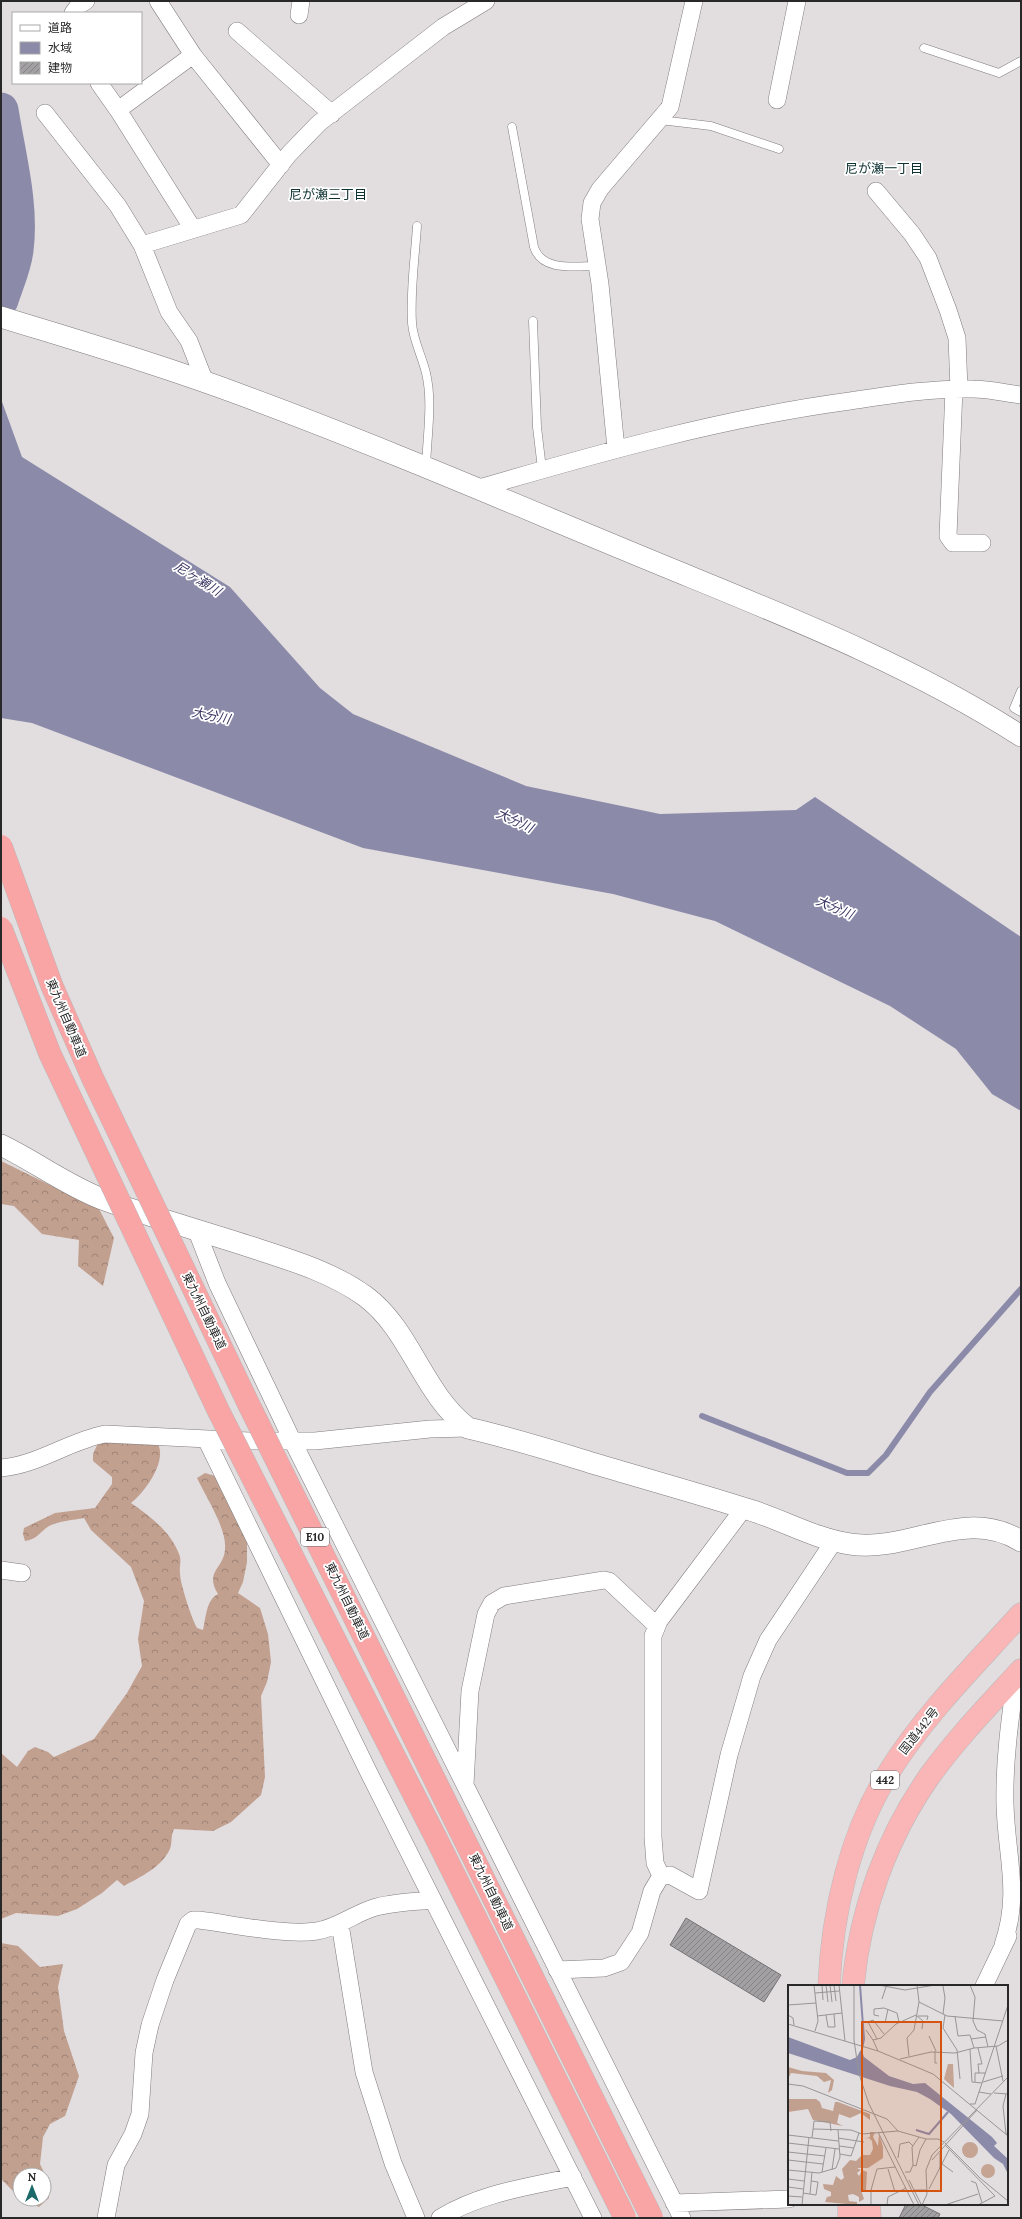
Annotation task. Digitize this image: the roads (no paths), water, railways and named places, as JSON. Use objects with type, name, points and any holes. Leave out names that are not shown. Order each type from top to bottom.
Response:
[{"type":"highway","name":"東九州自動車道","points":[[1,846],[52,986],[93,1079],[249,1405],[652,2218]]},
{"type":"highway","name":"東九州自動車道","points":[[1,928],[50,1054],[219,1412],[437,1840],[625,2218]]},
{"type":"highway","name":"国道442号","points":[[830,1985],[832,1942],[844,1882],[852,1855],[888,1773],[925,1722],[1021,1614]]},
{"type":"highway","points":[[853,1985],[856,1958],[868,1903],[883,1862],[902,1821],[917,1795],[950,1750],[1018,1673]]},
{"type":"highway","points":[[849,2205],[849,2218]]},
{"type":"highway","points":[[869,2205],[870,2218]]},
{"type":"street","points":[[74,12],[79,5],[86,1]]},
{"type":"street","points":[[158,1],[193,55],[281,165]]},
{"type":"street","points":[[616,449],[597,266],[591,235],[590,210],[592,203],[600,189],[670,107],[694,1]]},
{"type":"street","points":[[777,100],[797,1]]},
{"type":"street","points":[[142,245],[241,215],[281,165],[319,123],[443,27],[482,2]]},
{"type":"street","points":[[237,31],[332,114]]},
{"type":"street","points":[[118,110],[193,55]]},
{"type":"street","points":[[100,84],[118,110],[193,229]]},
{"type":"street","points":[[45,113],[118,206],[142,245],[169,312],[189,341],[205,382]]},
{"type":"street","points":[[876,190],[912,234],[928,258],[957,338],[956,389],[948,536],[953,543],[982,543]]},
{"type":"street","points":[[1,317],[205,382],[339,432],[796,621],[960,699],[1021,736]]},
{"type":"street","points":[[476,489],[616,449],[785,410],[900,394],[956,389],[991,390],[1021,395]]},
{"type":"street","points":[[1,1145],[54,1177],[87,1193],[128,1208],[196,1229],[317,1270],[364,1296],[394,1325],[446,1407],[468,1428]]},
{"type":"street","points":[[196,1229],[217,1283],[293,1442],[678,2211],[788,2199]]},
{"type":"street","points":[[1,1468],[25,1463],[88,1438],[105,1434],[293,1442],[343,1440],[430,1429],[468,1428],[744,1508],[834,1541],[860,1545],[883,1544],[952,1529],[980,1527],[999,1530],[1021,1541]]},
{"type":"street","points":[[206,1439],[433,1900],[594,2218]]},
{"type":"street","points":[[661,1876],[655,1863],[654,1837],[653,1641],[657,1626],[744,1508]]},
{"type":"street","points":[[661,1876],[670,1875],[699,1891],[729,1755],[752,1676],[768,1640],[834,1541]]},
{"type":"street","points":[[1,1570],[22,1574]]},
{"type":"street","points":[[465,1786],[470,1691],[486,1614],[492,1603],[504,1596],[604,1580],[609,1581],[657,1626]]},
{"type":"street","points":[[1003,1945],[1011,1919],[1013,1896],[1005,1806],[1006,1752],[1018,1673]]},
{"type":"street","points":[[558,1970],[604,1968],[621,1962],[640,1933],[652,1890],[661,1876]]},
{"type":"street","points":[[106,2218],[116,2165],[133,2134],[140,2114],[144,2053],[150,2025],[165,1980],[188,1924],[193,1920],[199,1920],[303,1933],[328,1929],[372,1908],[385,1904],[433,1900]]},
{"type":"street","points":[[984,1985],[1003,1945],[1021,1912]]},
{"type":"street","points":[[340,1924],[364,2072],[393,2163],[416,2218]]},
{"type":"street","points":[[440,2218],[457,2208],[480,2198],[572,2177]]},
{"type":"lane","points":[[924,48],[999,73],[1021,61]]},
{"type":"lane","points":[[660,120],[711,126],[779,149]]},
{"type":"lane","points":[[512,127],[534,247],[539,258],[545,262],[560,266],[597,266]]},
{"type":"lane","points":[[417,226],[412,274],[412,323],[426,373],[428,396],[426,468]]},
{"type":"lane","points":[[533,321],[537,427],[542,469]]},
{"type":"lane","points":[[1021,691],[1014,708],[1021,712]]},
{"type":"water","name":"大分川","points":[[1,399],[22,457],[230,587],[320,688],[353,714],[526,786],[660,814],[796,810],[815,797],[1021,937],[1021,1111],[992,1094],[956,1049],[890,1006],[715,921],[613,894],[363,848],[32,723],[1,718]]},
{"type":"waterway","name":"尼ヶ瀬川","points":[[1,110],[16,198],[17,215],[14,263],[1,300]]},
{"type":"waterway","points":[[702,1416],[847,1473],[868,1473],[886,1455],[930,1392],[1021,1289]]},
{"type":"district","name":"尼が瀬一丁目","points":[[884,168]]},
{"type":"district","name":"尼が瀬三丁目","points":[[328,194]]}]
